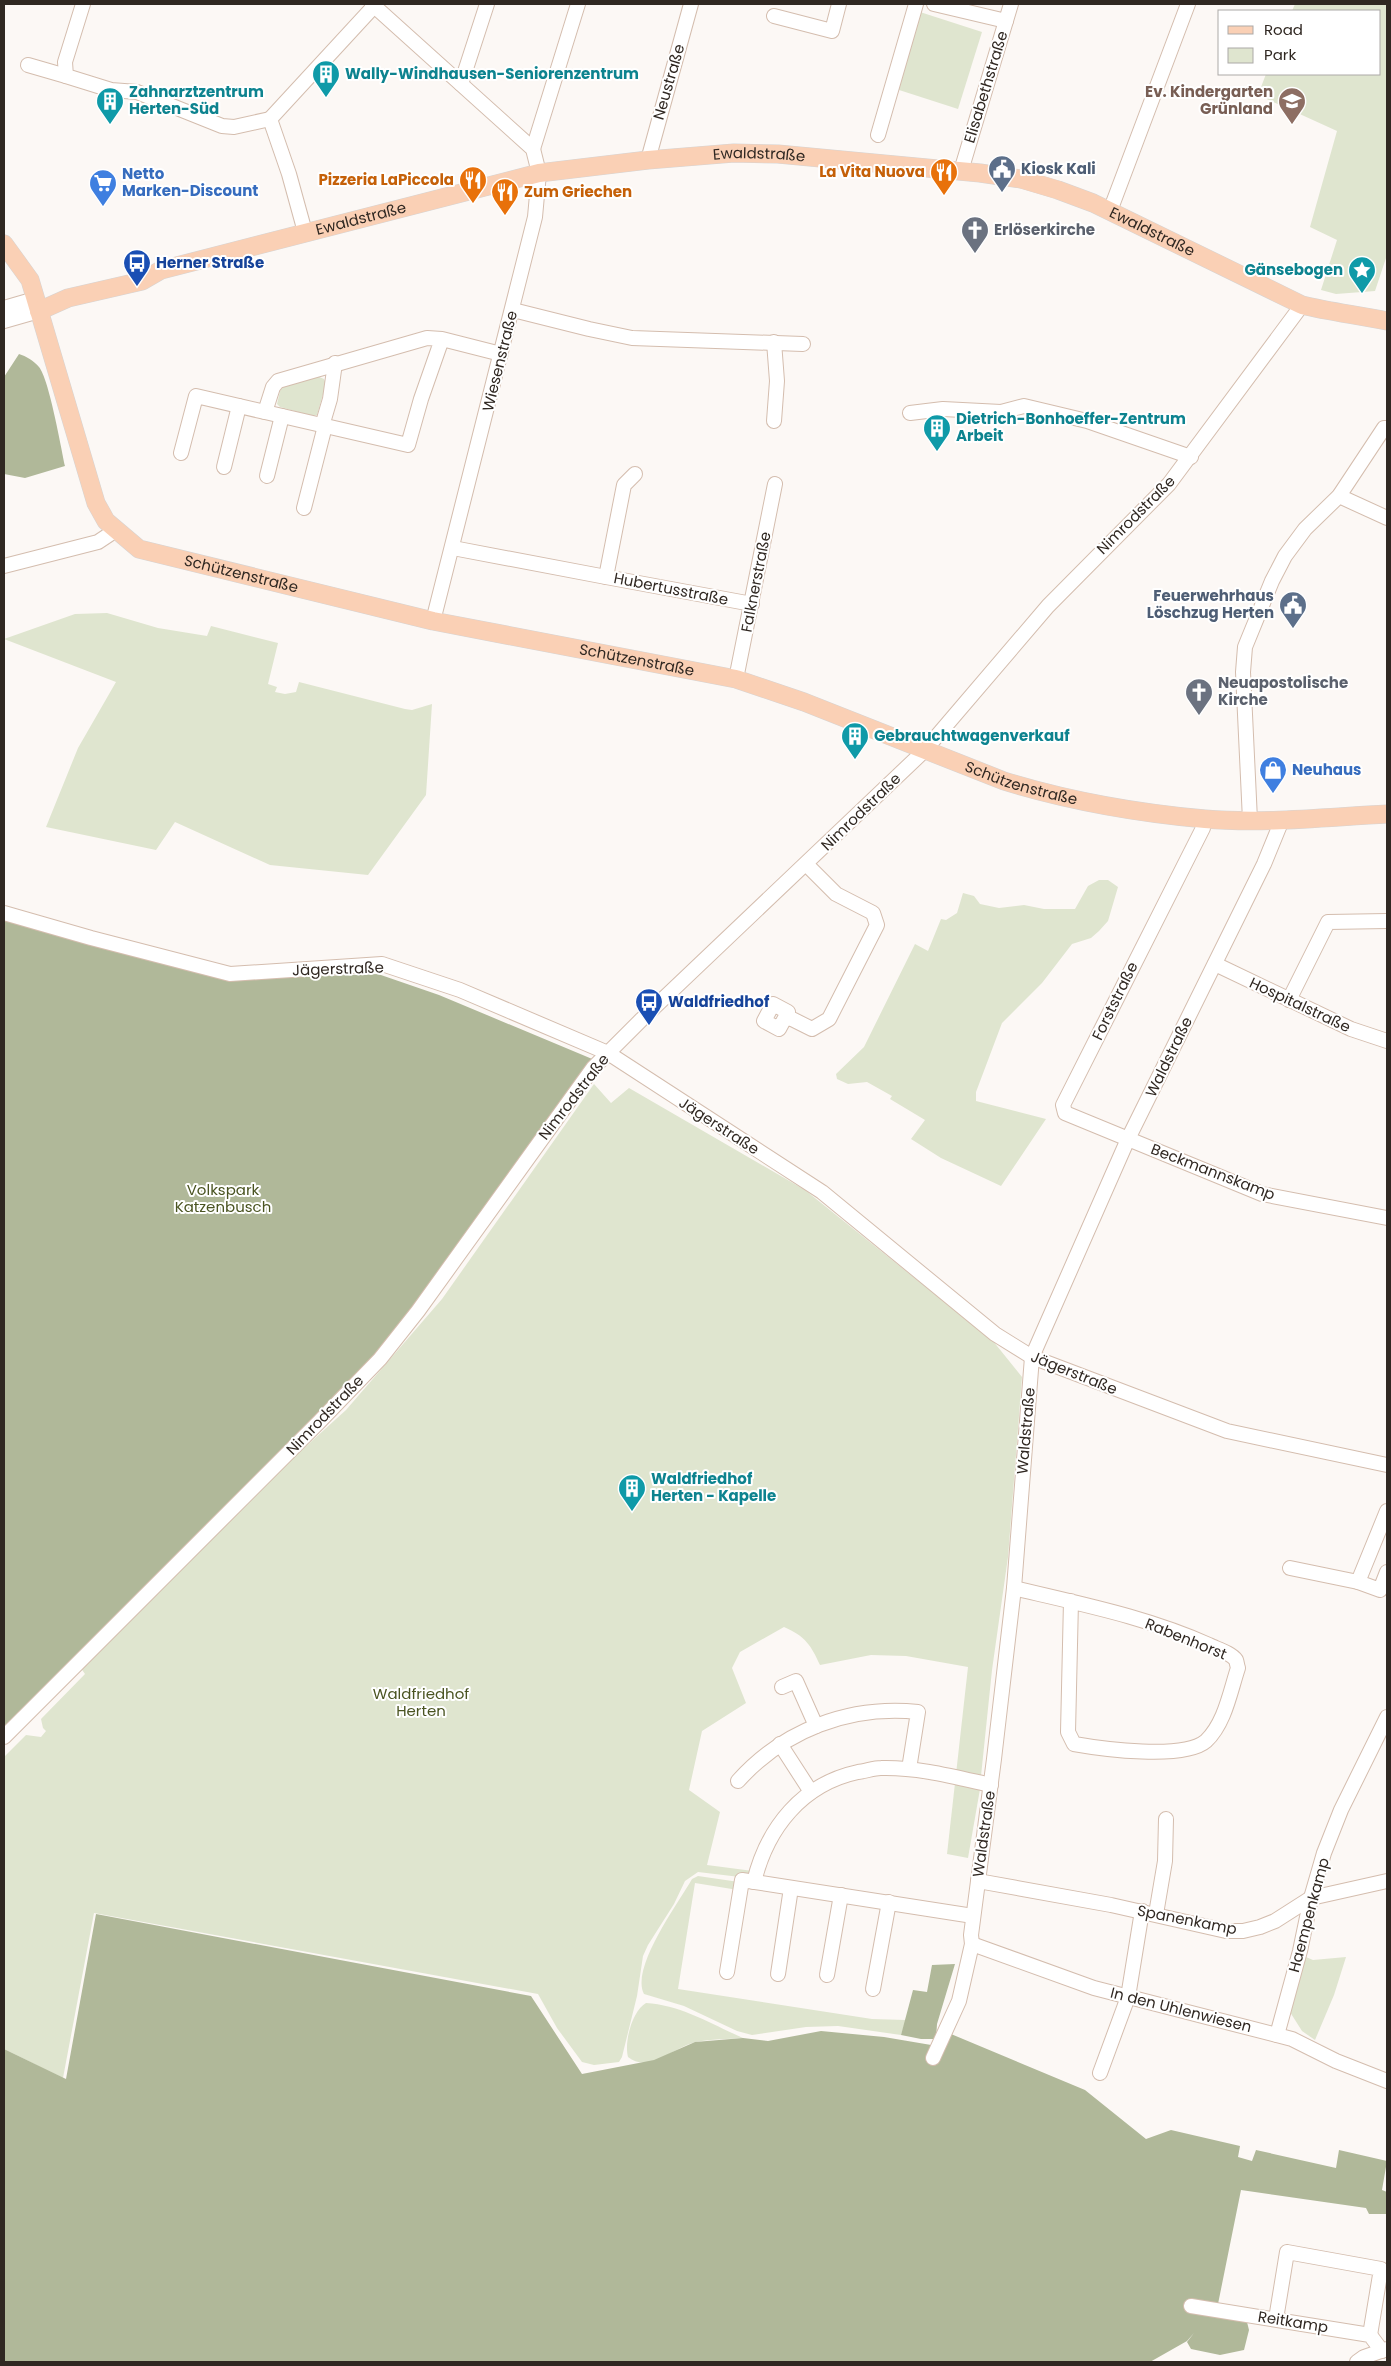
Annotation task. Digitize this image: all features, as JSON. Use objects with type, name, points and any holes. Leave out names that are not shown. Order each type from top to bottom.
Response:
[{"type":"main road","name":"Ewaldstraße","points":[[37,305],[93,280],[149,266],[162,270],[539,173],[648,160],[734,153],[778,154],[961,171],[1021,179],[1058,190],[1110,211],[1302,305],[1334,313],[1387,321]]},
{"type":"main road","points":[[4,244],[30,280],[37,305]]},
{"type":"main road","name":"Schützenstraße","points":[[37,305],[96,503],[106,521],[139,549],[156,555],[433,621],[736,679],[804,702],[1004,781],[1035,790],[1148,811],[1206,819],[1282,820],[1387,814]]},
{"type":"main road","name":"Ewaldstraße","points":[[1369,317],[1387,312]]},
{"type":"street","points":[[66,76],[65,62],[83,4]]},
{"type":"street","points":[[461,84],[486,4]]},
{"type":"street","points":[[28,65],[110,90],[137,92],[222,126],[234,127],[270,119],[374,5],[533,149],[578,4]]},
{"type":"street","name":"Neustraße","points":[[648,160],[691,4]]},
{"type":"street","points":[[774,16],[832,31],[839,4]]},
{"type":"street","points":[[878,135],[916,4]]},
{"type":"street","points":[[934,4],[1006,21]]},
{"type":"street","name":"Elisabethstraße","points":[[961,171],[1011,4]]},
{"type":"street","points":[[1110,211],[1188,4]]},
{"type":"street","points":[[270,119],[289,174],[305,232]]},
{"type":"street","name":"Wiesenstraße","points":[[433,621],[453,548],[535,217],[539,173],[533,149]]},
{"type":"street","points":[[4,308],[37,305]]},
{"type":"street","points":[[4,321],[37,305]]},
{"type":"street","name":"Nimrodstraße","points":[[4,1737],[320,1422],[380,1359],[418,1311],[582,1083],[608,1053],[926,750],[1048,606],[1101,551],[1147,508],[1191,457],[1302,305]]},
{"type":"street","points":[[513,310],[589,330],[632,338],[803,344]]},
{"type":"street","points":[[265,412],[273,386],[278,381],[427,338],[442,339],[501,354]]},
{"type":"street","points":[[181,454],[196,396],[408,445],[420,399],[442,339]]},
{"type":"street","points":[[774,342],[777,381],[774,421]]},
{"type":"street","points":[[304,508],[332,389],[335,364]]},
{"type":"street","points":[[224,467],[239,406]]},
{"type":"street","points":[[910,413],[944,409],[1001,412],[1024,406],[1087,421],[1191,457]]},
{"type":"street","points":[[267,476],[282,416]]},
{"type":"street","points":[[1250,820],[1243,672],[1245,647],[1272,580],[1285,556],[1305,529],[1339,496],[1386,428]]},
{"type":"street","name":"Hubertusstraße","points":[[635,474],[624,485],[606,578],[752,604]]},
{"type":"street","name":"Falknerstraße","points":[[736,679],[775,484]]},
{"type":"street","points":[[1339,496],[1387,518]]},
{"type":"street","points":[[4,566],[98,542],[116,530]]},
{"type":"street","points":[[453,548],[606,578]]},
{"type":"street","name":"Waldstraße","points":[[933,2058],[959,2001],[972,1944],[973,1916],[991,1785],[1014,1588],[1032,1357],[1128,1139],[1264,864],[1282,820]]},
{"type":"street","name":"Forststraße","points":[[1128,1139],[1065,1113],[1063,1105],[1203,828]]},
{"type":"street","points":[[786,1016],[812,1029],[829,1020],[877,925],[872,913],[836,894],[806,864]]},
{"type":"street","name":"Jägerstraße","points":[[4,913],[230,974],[382,964],[460,990],[608,1053],[822,1192],[995,1334],[1032,1357],[1227,1432],[1387,1465]]},
{"type":"street","points":[[1289,1000],[1328,922],[1387,921]]},
{"type":"street","name":"Hospitalstraße","points":[[1215,964],[1351,1029],[1387,1041]]},
{"type":"street","name":"Beckmannskamp","points":[[1128,1139],[1262,1194],[1387,1218]]},
{"type":"street","points":[[1358,1582],[1387,1511]]},
{"type":"street","points":[[1290,1568],[1358,1582],[1380,1590],[1387,1570],[1368,1561]]},
{"type":"street","name":"Rabenhorst","points":[[1014,1588],[1071,1601],[1125,1615],[1193,1638],[1236,1660],[1238,1668],[1221,1719],[1205,1741],[1191,1749],[1151,1752],[1074,1744],[1068,1732],[1071,1601]]},
{"type":"street","points":[[782,1687],[796,1681],[816,1726]]},
{"type":"street","points":[[738,1781],[780,1744],[816,1726],[831,1719],[886,1711],[918,1712],[910,1769]]},
{"type":"street","name":"Haempenkamp","points":[[1277,2035],[1300,1951],[1311,1898],[1341,1810],[1387,1717]]},
{"type":"street","points":[[780,1744],[811,1792]]},
{"type":"street","points":[[754,1882],[765,1849],[778,1824],[795,1804],[829,1781],[849,1774],[879,1768],[910,1769],[991,1785]]},
{"type":"street","points":[[1100,2073],[1128,1997],[1164,1861],[1166,1819]]},
{"type":"street","points":[[727,1972],[742,1880],[973,1916]]},
{"type":"street","name":"Spanenkamp","points":[[978,1881],[1149,1913],[1226,1931],[1243,1931],[1275,1921],[1311,1898],[1387,1881]]},
{"type":"street","points":[[778,1974],[791,1888]]},
{"type":"street","points":[[827,1975],[841,1895]]},
{"type":"street","points":[[873,1989],[889,1902]]},
{"type":"street","name":"In den Uhlenwiesen","points":[[972,1944],[1094,1988],[1292,2039],[1387,2081]]},
{"type":"street","points":[[1276,2319],[1287,2252],[1381,2270],[1370,2335],[1385,2350],[1364,2357],[1357,2362]]},
{"type":"street","name":"Reitkamp","points":[[1191,2306],[1370,2335]]},
{"type":"green space","points":[[1295,4],[1387,4],[1387,255],[1375,291],[1336,294],[1321,290],[1337,240],[1310,227],[1337,131],[1258,95],[1266,75],[1381,75],[1381,10],[1292,10]]},
{"type":"green space","points":[[920,12],[982,32],[958,109],[896,89]]},
{"type":"green space","points":[[19,354],[35,363],[43,374],[65,466],[25,478],[4,474],[4,377]]},
{"type":"green space","points":[[317,376],[324,379],[326,384],[317,415],[313,416],[280,407],[277,404],[281,387]]},
{"type":"green space","points":[[107,613],[158,628],[207,636],[211,626],[278,643],[268,684],[277,687],[275,692],[285,694],[296,692],[299,682],[405,709],[412,710],[432,704],[426,795],[368,875],[270,865],[175,822],[156,850],[46,827],[78,748],[116,682],[4,639],[75,614]]},
{"type":"green space","points":[[1099,880],[1108,880],[1118,887],[1108,921],[1091,938],[1072,944],[1042,983],[1002,1023],[976,1092],[976,1101],[1046,1119],[1001,1186],[941,1158],[911,1139],[925,1120],[890,1099],[892,1096],[867,1082],[848,1084],[837,1079],[836,1074],[864,1047],[915,944],[928,951],[941,919],[946,920],[957,913],[963,893],[974,896],[980,904],[999,908],[1024,905],[1044,909],[1075,909],[1088,886]]},
{"type":"green space","name":"Volkspark Katzenbusch","points":[[4,913],[228,979],[378,974],[439,995],[597,1061],[418,1310],[317,1416],[4,1731]]},
{"type":"green space","name":"Waldfriedhof Herten","points":[[594,1084],[611,1103],[629,1088],[805,1190],[993,1341],[1022,1377],[1008,1557],[992,1670],[981,1776],[956,1774],[968,1667],[906,1656],[871,1655],[820,1665],[814,1652],[806,1642],[797,1634],[784,1627],[740,1652],[732,1668],[746,1703],[702,1731],[689,1790],[720,1812],[707,1865],[753,1871],[751,1875],[740,1877],[698,1872],[685,1881],[674,1904],[643,1956],[637,1996],[622,2057],[619,2062],[594,2065],[582,2062],[557,2028],[538,1994],[94,1913],[63,2078],[4,2049],[4,1757],[26,1735],[41,1737],[46,1731],[43,1728],[41,1719],[85,1674],[80,1667],[237,1509],[346,1410],[442,1299]]},
{"type":"green space","points":[[955,1783],[980,1789],[968,1858],[947,1854]]},
{"type":"green space","points":[[698,1876],[739,1882],[738,1890],[695,1883],[678,1989],[872,2019],[906,2020],[901,2035],[838,2026],[806,2027],[752,2035],[737,2031],[684,2006],[644,1994],[642,1983],[644,1968],[650,1952],[667,1919],[692,1879]]},
{"type":"green space","points":[[96,1914],[531,1996],[582,2074],[654,2060],[695,2042],[743,2038],[768,2041],[821,2031],[884,2037],[943,2047],[951,2034],[1085,2090],[1146,2139],[1171,2130],[1240,2146],[1238,2157],[1252,2161],[1256,2150],[1336,2168],[1339,2150],[1387,2161],[1382,2190],[1387,2192],[1387,2214],[1369,2214],[1366,2208],[1241,2190],[1218,2304],[1247,2322],[1249,2330],[1244,2350],[1220,2355],[1191,2349],[1187,2342],[1194,2333],[1187,2341],[1150,2362],[4,2362],[4,2049],[66,2079]]},
{"type":"green space","points":[[1306,1957],[1313,1960],[1346,1957],[1334,1995],[1315,2040],[1302,2031],[1290,2012]]},
{"type":"green space","points":[[955,1964],[937,2024],[936,2039],[921,2039],[901,2035],[913,1990],[927,1992],[932,1965]]},
{"type":"green space","points":[[646,2003],[684,2011],[743,2038],[696,2042],[653,2061],[636,2061],[628,2057],[628,2035],[633,2020],[641,2007]]},
{"type":"place","name":"Wally-Windhausen-Seniorenzentrum","points":[[326,98]]},
{"type":"place","name":"Zahnarztzentrum Herten-Süd","points":[[110,125]]},
{"type":"place","name":"Ev. Kindergarten Grünland","points":[[1292,125]]},
{"type":"place","name":"Kiosk Kali","points":[[1002,193]]},
{"type":"place","name":"La Vita Nuova","points":[[944,196]]},
{"type":"place","name":"Pizzeria LaPiccola","points":[[473,204]]},
{"type":"place","name":"Netto Marken-Discount","points":[[103,207]]},
{"type":"place","name":"Zum Griechen","points":[[505,216]]},
{"type":"place","name":"Erlöserkirche","points":[[975,254]]},
{"type":"place","name":"Herner Straße","points":[[137,287]]},
{"type":"place","name":"Gänsebogen","points":[[1362,294]]},
{"type":"place","name":"Dietrich-Bonhoeffer-Zentrum Arbeit","points":[[937,452]]},
{"type":"place","name":"Feuerwehrhaus Löschzug Herten","points":[[1293,629]]},
{"type":"place","name":"Neuapostolische Kirche","points":[[1199,716]]},
{"type":"place","name":"Gebrauchtwagenverkauf","points":[[855,760]]},
{"type":"place","name":"Neuhaus","points":[[1273,794]]},
{"type":"place","name":"Waldfriedhof","points":[[649,1026]]},
{"type":"place","name":"Waldfriedhof Herten - Kapelle","points":[[632,1512]]}]
